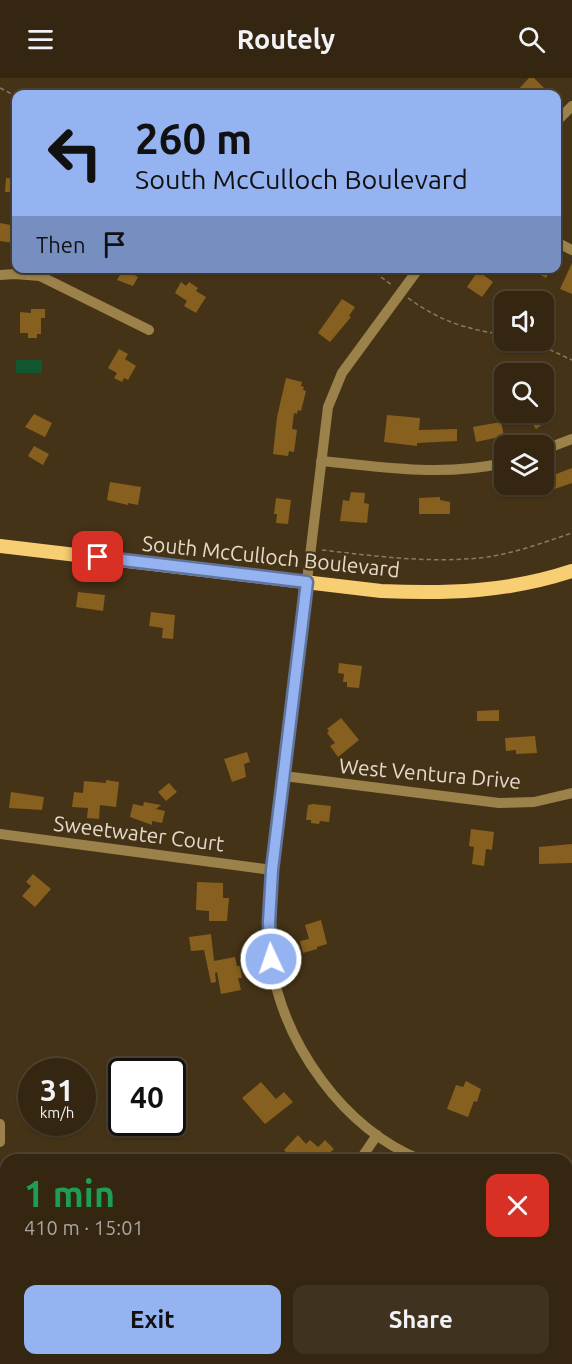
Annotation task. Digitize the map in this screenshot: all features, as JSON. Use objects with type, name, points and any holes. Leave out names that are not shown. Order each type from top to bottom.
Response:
[{"type":"main road","name":"South McCulloch Boulevard","points":[[0,546],[381,591],[424,593],[467,592],[518,586],[572,571]]},
{"type":"street","points":[[561,118],[572,106]]},
{"type":"street","points":[[0,275],[15,273],[40,276],[149,330]]},
{"type":"street","points":[[410,1154],[377,1135],[343,1104],[317,1075],[287,1017],[276,987],[271,959],[269,922],[272,870],[328,406],[342,373],[415,273]]},
{"type":"street","points":[[554,446],[572,439]]},
{"type":"street","points":[[321,461],[424,472],[475,469],[494,465]]},
{"type":"street","name":"West Ventura Drive","points":[[284,776],[499,803],[534,802],[572,793]]},
{"type":"street","name":"Sweetwater Court","points":[[0,834],[272,870]]},
{"type":"street","points":[[0,1124],[0,1142]]},
{"type":"street","points":[[364,1154],[377,1135]]},
{"type":"path","points":[[375,273],[444,321],[457,326],[494,333]]},
{"type":"path","points":[[553,351],[572,360]]},
{"type":"path","points":[[311,549],[416,561],[480,558],[527,548],[572,533]]},
{"type":"green space","points":[[16,360],[42,360],[42,373],[16,373]]},
{"type":"building","points":[[529,78],[534,78],[546,90],[518,90]]},
{"type":"building","points":[[6,178],[12,179],[12,192],[5,192]]},
{"type":"building","points":[[0,223],[12,225],[12,243],[0,241]]},
{"type":"building","points":[[572,263],[572,294],[560,289]]},
{"type":"building","points":[[121,273],[134,273],[138,277],[133,286],[117,280]]},
{"type":"building","points":[[477,273],[481,273],[493,282],[482,297],[467,287]]},
{"type":"building","points":[[537,273],[548,273],[546,278]]},
{"type":"building","points":[[181,282],[186,286],[189,282],[198,288],[196,291],[206,297],[196,313],[184,306],[187,301],[175,293]]},
{"type":"building","points":[[342,299],[355,307],[349,316],[351,317],[330,342],[318,333]]},
{"type":"building","points":[[31,309],[45,309],[45,318],[41,318],[41,334],[37,334],[37,338],[28,338],[28,333],[20,333],[20,312],[31,313]]},
{"type":"building","points":[[119,349],[128,354],[125,359],[136,366],[128,380],[124,378],[122,382],[114,378],[117,373],[108,368]]},
{"type":"building","points":[[286,378],[302,382],[301,386],[306,391],[301,411],[294,413],[292,429],[297,430],[294,452],[289,451],[288,456],[273,454],[277,417]]},
{"type":"building","points":[[34,414],[52,423],[45,437],[25,427]]},
{"type":"building","points":[[387,415],[420,418],[419,430],[457,429],[457,441],[417,443],[417,446],[384,442]]},
{"type":"building","points":[[501,423],[504,435],[494,435],[494,438],[476,442],[473,427]]},
{"type":"building","points":[[532,423],[545,423],[536,429]]},
{"type":"building","points":[[34,446],[49,454],[43,465],[28,456]]},
{"type":"building","points":[[572,468],[572,483],[554,489],[554,475]]},
{"type":"building","points":[[110,482],[141,487],[138,505],[107,500]]},
{"type":"building","points":[[351,492],[365,493],[364,503],[369,504],[367,523],[340,521],[343,500],[349,501]]},
{"type":"building","points":[[440,497],[440,500],[450,502],[450,514],[419,514],[419,498]]},
{"type":"building","points":[[276,498],[291,500],[288,524],[276,523],[277,514],[274,514]]},
{"type":"building","points":[[78,592],[105,595],[103,611],[76,607]]},
{"type":"building","points":[[151,612],[175,615],[173,639],[162,638],[163,628],[149,626]]},
{"type":"building","points":[[339,663],[362,666],[359,688],[347,687],[347,682],[343,682],[344,674],[338,673]]},
{"type":"building","points":[[499,710],[499,721],[477,721],[477,711]]},
{"type":"building","points":[[341,718],[359,740],[338,757],[330,746],[335,743],[327,733],[329,731],[327,729]]},
{"type":"building","points":[[535,736],[537,753],[516,754],[516,750],[506,751],[505,738]]},
{"type":"building","points":[[247,752],[250,762],[244,764],[246,777],[232,782],[224,759]]},
{"type":"building","points":[[106,780],[119,782],[116,807],[100,805],[99,819],[87,818],[88,808],[72,807],[74,792],[83,793],[84,781],[106,783]]},
{"type":"building","points":[[169,783],[177,792],[166,801],[158,792]]},
{"type":"building","points":[[11,792],[44,797],[42,810],[9,808]]},
{"type":"building","points":[[144,802],[161,805],[156,809],[165,811],[162,823],[152,821],[152,825],[130,817],[133,804],[143,806]]},
{"type":"building","points":[[308,805],[331,806],[329,822],[320,821],[319,824],[306,820]]},
{"type":"building","points":[[471,829],[494,832],[492,850],[486,849],[484,866],[472,864],[474,847],[469,846]]},
{"type":"building","points":[[572,844],[572,863],[539,864],[539,847]]},
{"type":"building","points":[[33,874],[51,889],[35,907],[22,896],[31,886],[26,882]]},
{"type":"building","points":[[197,882],[223,883],[223,898],[229,898],[227,921],[209,921],[209,911],[196,910]]},
{"type":"building","points":[[321,920],[327,944],[303,953],[300,941],[309,939],[305,925]]},
{"type":"building","points":[[211,934],[214,961],[235,957],[237,966],[240,966],[242,978],[238,978],[241,990],[221,994],[217,972],[215,973],[216,982],[211,983],[204,950],[191,951],[189,937]]},
{"type":"building","points":[[466,1081],[481,1089],[477,1102],[474,1101],[468,1117],[447,1109],[456,1085],[463,1087]]},
{"type":"building","points":[[261,1082],[276,1099],[284,1092],[293,1102],[265,1124],[242,1098]]},
{"type":"building","points":[[298,1135],[306,1144],[310,1140],[318,1147],[325,1140],[334,1149],[329,1154],[288,1154],[284,1150]]},
{"type":"route","points":[[98,557],[307,582],[272,870],[269,922],[271,959]]}]
